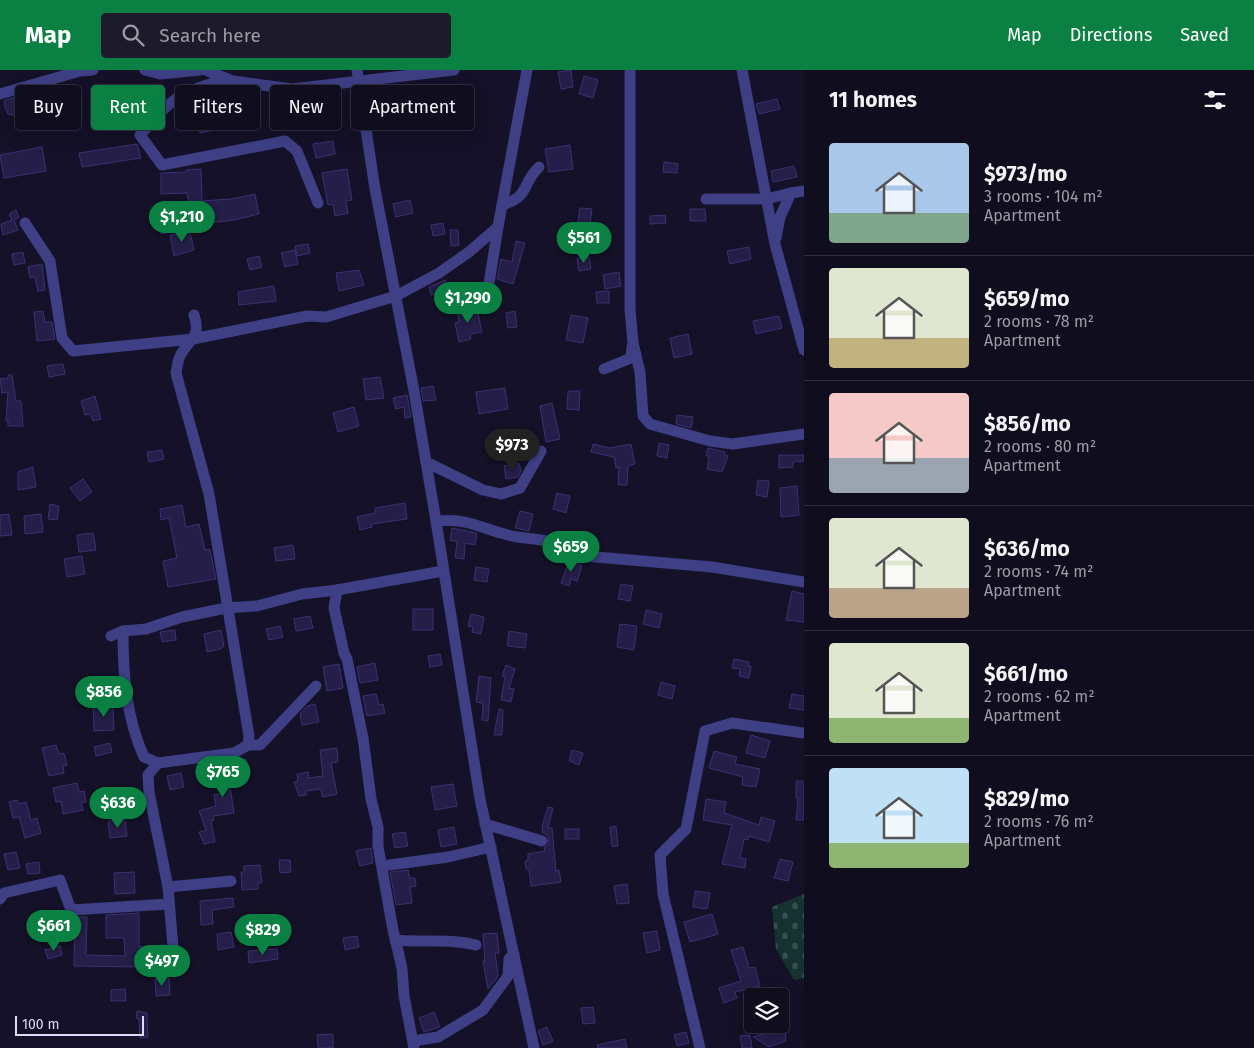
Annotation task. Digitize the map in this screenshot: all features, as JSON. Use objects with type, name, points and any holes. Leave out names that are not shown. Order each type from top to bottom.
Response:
[{"type":"street","points":[[51,70],[66,75]]},
{"type":"street","points":[[0,94],[66,75],[93,70]]},
{"type":"street","points":[[144,70],[160,74],[200,70]]},
{"type":"street","points":[[205,70],[228,79],[292,89],[358,76],[454,70]]},
{"type":"street","points":[[485,309],[527,70]]},
{"type":"street","points":[[630,70],[630,310],[633,343],[640,372],[643,416],[650,424],[710,441],[733,444],[804,434]]},
{"type":"street","points":[[742,70],[775,244],[804,350]]},
{"type":"street","points":[[358,76],[375,189],[426,462],[485,824],[534,1048]]},
{"type":"street","points":[[228,79],[194,88],[180,94],[164,108],[140,135],[162,165],[285,141],[297,152],[318,203]]},
{"type":"street","points":[[502,204],[517,200],[525,190],[532,173],[538,167]]},
{"type":"street","points":[[706,199],[766,199],[804,191]]},
{"type":"street","points":[[775,244],[780,217],[791,193]]},
{"type":"street","points":[[24,222],[50,261],[62,338],[73,351],[193,339],[306,316],[326,317],[396,296],[439,273],[469,252],[498,227]]},
{"type":"street","points":[[194,315],[198,326],[193,339],[180,354],[176,373],[209,494],[226,608],[249,736],[248,746]]},
{"type":"street","points":[[604,369],[630,358],[633,343]]},
{"type":"street","points":[[426,462],[482,490],[501,494],[520,488],[541,451]]},
{"type":"street","points":[[436,521],[456,519],[509,535],[540,539],[565,546],[573,556],[712,567],[804,582]]},
{"type":"street","points":[[111,636],[123,631],[146,629],[182,617],[226,608],[257,606],[302,594],[337,590],[443,571]]},
{"type":"street","points":[[337,590],[334,608],[344,653],[348,659],[363,738],[371,799],[378,827],[382,866],[402,968],[404,996],[413,1045],[438,1037],[483,1010],[508,976],[508,959],[514,954]]},
{"type":"street","points":[[123,631],[129,715],[134,735],[144,757],[158,763],[179,758],[207,758],[234,753],[248,746],[260,745],[316,686]]},
{"type":"street","points":[[700,1048],[663,894],[660,856],[686,829],[706,731],[732,723],[804,733]]},
{"type":"street","points":[[158,763],[148,775],[149,792],[168,887],[173,947]]},
{"type":"street","points":[[485,824],[542,841]]},
{"type":"street","points":[[382,866],[448,857],[490,847]]},
{"type":"street","points":[[0,899],[4,893],[60,880],[71,910],[169,904]]},
{"type":"street","points":[[168,887],[231,881]]},
{"type":"street","points":[[395,940],[414,942],[440,940],[476,945]]},
{"type":"green space","points":[[804,894],[804,978],[794,980],[776,949],[772,907]]},
{"type":"building","points":[[571,70],[573,87],[561,89],[558,72]]},
{"type":"building","points":[[584,76],[598,80],[593,98],[579,94]]},
{"type":"building","points":[[15,97],[15,116],[8,114],[4,104],[5,100]]},
{"type":"building","points":[[777,99],[780,109],[759,114],[756,104]]},
{"type":"building","points":[[199,130],[215,130],[200,133]]},
{"type":"building","points":[[333,141],[335,154],[316,158],[313,144]]},
{"type":"building","points":[[137,144],[141,158],[82,167],[79,153]]},
{"type":"building","points":[[570,145],[573,169],[549,172],[545,149]]},
{"type":"building","points":[[42,147],[46,171],[4,178],[0,155]]},
{"type":"building","points":[[664,162],[678,164],[677,173],[663,172]]},
{"type":"building","points":[[794,166],[797,177],[773,182],[771,171]]},
{"type":"building","points":[[201,169],[202,201],[231,199],[255,194],[259,214],[234,220],[192,225],[187,193],[161,194],[161,173]]},
{"type":"building","points":[[347,169],[352,200],[346,201],[348,213],[335,216],[333,204],[328,205],[322,173]]},
{"type":"building","points":[[410,200],[413,213],[396,217],[393,204]]},
{"type":"building","points":[[580,208],[592,209],[590,224],[578,222]]},
{"type":"building","points":[[690,209],[705,209],[706,221],[690,221]]},
{"type":"building","points":[[16,210],[19,217],[14,220],[18,230],[3,235],[1,224],[12,220],[9,214]]},
{"type":"building","points":[[665,215],[666,223],[650,224],[650,216]]},
{"type":"building","points":[[160,219],[174,222],[175,231],[161,234]]},
{"type":"building","points":[[443,223],[445,234],[433,236],[431,225]]},
{"type":"building","points":[[450,230],[458,230],[459,245],[451,246]]},
{"type":"building","points":[[190,232],[194,250],[174,256],[170,235]]},
{"type":"building","points":[[516,241],[525,243],[513,284],[497,279],[501,259],[512,262]]},
{"type":"building","points":[[308,244],[310,253],[297,256],[295,246]]},
{"type":"building","points":[[749,247],[751,259],[730,264],[727,251]]},
{"type":"building","points":[[295,250],[298,264],[285,267],[281,253]]},
{"type":"building","points":[[23,252],[25,263],[14,265],[12,254]]},
{"type":"building","points":[[259,256],[262,267],[250,270],[247,259]]},
{"type":"building","points":[[589,257],[591,269],[579,271],[577,259]]},
{"type":"building","points":[[42,264],[45,290],[38,291],[35,277],[30,278],[28,267]]},
{"type":"building","points":[[359,270],[364,285],[339,291],[336,273]]},
{"type":"building","points":[[619,272],[621,286],[605,289],[603,275]]},
{"type":"building","points":[[445,280],[447,291],[431,295],[429,287]]},
{"type":"building","points":[[274,286],[276,301],[239,305],[238,292]]},
{"type":"building","points":[[609,291],[609,303],[597,303],[596,292]]},
{"type":"building","points":[[467,308],[468,311],[477,309],[482,332],[470,334],[471,339],[459,342],[455,323],[459,322],[457,310]]},
{"type":"building","points":[[43,311],[45,322],[52,322],[55,339],[37,341],[34,312]]},
{"type":"building","points":[[515,311],[517,327],[508,328],[506,313]]},
{"type":"building","points":[[571,315],[588,318],[583,343],[566,340]]},
{"type":"building","points":[[779,316],[782,328],[756,334],[753,321]]},
{"type":"building","points":[[688,334],[692,354],[674,358],[670,338]]},
{"type":"building","points":[[63,364],[65,374],[49,377],[47,366]]},
{"type":"building","points":[[8,375],[12,375],[16,401],[21,401],[23,426],[8,426],[8,421],[6,421],[8,392],[2,393],[0,379],[8,378]]},
{"type":"building","points":[[380,377],[384,398],[366,400],[363,379]]},
{"type":"building","points":[[433,386],[436,400],[423,401],[421,388]]},
{"type":"building","points":[[505,388],[508,409],[479,414],[476,392]]},
{"type":"building","points":[[568,391],[580,391],[579,410],[567,409]]},
{"type":"building","points":[[407,395],[411,417],[405,418],[404,407],[396,409],[393,398]]},
{"type":"building","points":[[95,396],[101,419],[93,421],[90,414],[85,415],[81,401]]},
{"type":"building","points":[[552,403],[560,439],[546,442],[540,406]]},
{"type":"building","points":[[354,407],[359,426],[338,432],[333,413]]},
{"type":"building","points":[[677,415],[693,417],[691,428],[676,424]]},
{"type":"building","points":[[659,443],[669,445],[667,458],[657,456]]},
{"type":"building","points":[[593,444],[610,448],[631,444],[635,464],[628,466],[627,485],[618,485],[619,467],[616,468],[614,457],[591,452]]},
{"type":"building","points":[[708,448],[725,452],[724,455],[728,456],[722,472],[707,469],[709,456],[706,456]]},
{"type":"building","points":[[162,450],[164,459],[149,462],[147,452]]},
{"type":"building","points":[[779,455],[804,455],[804,461],[793,462],[793,467],[779,468]]},
{"type":"building","points":[[519,463],[521,471],[518,477],[506,479],[504,466]]},
{"type":"building","points":[[33,467],[36,487],[18,490],[18,472]]},
{"type":"building","points":[[83,479],[92,492],[80,501],[70,488]]},
{"type":"building","points":[[758,480],[769,481],[767,497],[756,495]]},
{"type":"building","points":[[797,486],[799,515],[781,517],[780,488]]},
{"type":"building","points":[[557,493],[570,496],[566,513],[553,509]]},
{"type":"building","points":[[405,503],[407,519],[372,524],[372,527],[360,530],[357,517],[375,513],[375,508]]},
{"type":"building","points":[[50,504],[59,506],[57,520],[48,519]]},
{"type":"building","points":[[182,505],[186,527],[199,524],[205,550],[210,549],[216,579],[168,587],[163,561],[177,558],[169,518],[161,520],[160,509]]},
{"type":"building","points":[[520,511],[533,514],[529,531],[515,528]]},
{"type":"building","points":[[9,514],[12,535],[0,536],[0,515]]},
{"type":"building","points":[[41,514],[43,532],[25,534],[24,516]]},
{"type":"building","points":[[452,528],[477,533],[475,545],[465,543],[464,559],[455,558],[457,542],[450,540]]},
{"type":"building","points":[[93,533],[96,550],[79,552],[77,535]]},
{"type":"building","points":[[293,545],[295,559],[276,561],[274,548]]},
{"type":"building","points":[[82,556],[85,574],[67,577],[64,559]]},
{"type":"building","points":[[569,561],[582,566],[577,581],[571,579],[569,586],[561,583]]},
{"type":"building","points":[[476,567],[489,569],[487,582],[474,580]]},
{"type":"building","points":[[621,584],[633,586],[630,601],[618,599]]},
{"type":"building","points":[[792,591],[804,594],[804,622],[786,620]]},
{"type":"building","points":[[413,609],[433,609],[433,630],[413,630]]},
{"type":"building","points":[[646,610],[662,614],[659,628],[643,624]]},
{"type":"building","points":[[471,614],[484,617],[481,634],[472,632],[473,627],[468,626]]},
{"type":"building","points":[[310,616],[313,628],[296,631],[294,619]]},
{"type":"building","points":[[620,624],[637,626],[634,650],[617,647]]},
{"type":"building","points":[[280,626],[283,637],[269,640],[266,629]]},
{"type":"building","points":[[175,630],[176,640],[162,642],[160,632]]},
{"type":"building","points":[[221,630],[224,646],[207,652],[204,634]]},
{"type":"building","points":[[509,631],[527,634],[525,648],[507,646]]},
{"type":"building","points":[[440,654],[442,665],[430,667],[428,656]]},
{"type":"building","points":[[734,659],[749,662],[748,666],[751,666],[749,678],[739,676],[740,669],[732,668]]},
{"type":"building","points":[[375,663],[378,680],[360,683],[357,667]]},
{"type":"building","points":[[339,664],[343,688],[327,691],[323,667]]},
{"type":"building","points":[[506,665],[515,669],[509,688],[514,689],[511,702],[501,700],[505,677],[502,676]]},
{"type":"building","points":[[479,676],[491,678],[488,721],[482,720],[483,703],[476,702]]},
{"type":"building","points":[[661,682],[675,686],[672,699],[658,695]]},
{"type":"building","points":[[376,694],[379,705],[383,704],[385,713],[367,716],[363,696]]},
{"type":"building","points":[[792,694],[804,696],[804,710],[789,708]]},
{"type":"building","points":[[315,704],[319,722],[302,725],[300,714],[307,706]]},
{"type":"building","points":[[113,705],[114,730],[94,731],[93,706]]},
{"type":"building","points":[[499,709],[503,710],[502,735],[494,735]]},
{"type":"building","points":[[751,735],[770,741],[765,758],[746,753]]},
{"type":"building","points":[[110,743],[112,752],[96,756],[94,747]]},
{"type":"building","points":[[56,745],[59,754],[64,753],[67,765],[63,766],[64,773],[49,776],[42,748]]},
{"type":"building","points":[[337,748],[338,762],[331,763],[337,794],[322,797],[321,789],[306,791],[306,795],[299,796],[294,782],[298,781],[297,774],[308,772],[309,778],[323,776],[320,750]]},
{"type":"building","points":[[572,750],[583,753],[579,765],[569,761]]},
{"type":"building","points":[[714,751],[737,757],[735,764],[760,769],[756,787],[742,785],[743,777],[709,768]]},
{"type":"building","points":[[246,759],[249,776],[229,780],[234,813],[213,816],[214,820],[211,821],[215,842],[204,844],[199,832],[206,830],[199,811],[216,806],[214,795],[225,793],[220,764]]},
{"type":"building","points":[[181,773],[184,787],[170,790],[167,776]]},
{"type":"building","points":[[796,781],[804,781],[804,820],[796,820],[798,798],[796,798]]},
{"type":"building","points":[[77,783],[79,792],[84,791],[86,802],[81,803],[83,810],[63,814],[61,801],[56,802],[53,788]]},
{"type":"building","points":[[453,784],[457,806],[435,810],[431,787]]},
{"type":"building","points":[[706,799],[726,802],[724,813],[759,825],[761,817],[775,821],[769,842],[749,836],[748,840],[744,839],[740,858],[746,859],[745,868],[722,864],[732,825],[703,820]]},
{"type":"building","points":[[17,800],[19,804],[26,802],[31,820],[37,818],[41,833],[25,838],[19,817],[13,818],[9,802]]},
{"type":"building","points":[[548,807],[553,808],[548,828],[552,828],[556,871],[559,870],[561,882],[531,886],[529,869],[526,869],[525,861],[528,860],[528,854],[545,851],[544,848],[549,844],[548,836],[543,833],[542,826]]},
{"type":"building","points":[[125,819],[127,836],[110,838],[108,821]]},
{"type":"building","points":[[616,826],[618,846],[612,847],[610,827]]},
{"type":"building","points":[[454,827],[457,844],[441,847],[438,830]]},
{"type":"building","points":[[565,829],[579,829],[579,839],[565,839]]},
{"type":"building","points":[[405,832],[408,846],[395,848],[392,834]]},
{"type":"building","points":[[371,848],[373,863],[360,866],[356,851]]},
{"type":"building","points":[[16,852],[20,868],[8,870],[4,854]]},
{"type":"building","points":[[780,859],[793,862],[788,881],[774,878]]},
{"type":"building","points":[[279,860],[290,860],[291,872],[280,873]]},
{"type":"building","points":[[39,862],[40,873],[28,874],[26,864]]},
{"type":"building","points":[[260,865],[262,883],[258,883],[258,889],[242,890],[241,872],[244,872],[244,866]]},
{"type":"building","points":[[408,870],[410,878],[415,878],[416,886],[410,887],[412,903],[396,905],[390,872]]},
{"type":"building","points":[[134,872],[135,893],[115,894],[114,873]]},
{"type":"building","points":[[627,884],[629,903],[617,904],[614,886]]},
{"type":"building","points":[[695,891],[710,893],[707,909],[693,907]]},
{"type":"building","points":[[233,898],[234,907],[212,910],[213,924],[201,925],[200,901]]},
{"type":"building","points":[[139,913],[139,947],[165,945],[169,953],[152,955],[153,963],[138,964],[138,967],[74,966],[75,917],[87,917],[86,955],[125,956],[124,938],[106,938],[106,915]]},
{"type":"building","points":[[712,914],[718,934],[690,942],[684,922]]},
{"type":"building","points":[[657,931],[660,950],[647,953],[643,933]]},
{"type":"building","points":[[231,932],[234,947],[218,950],[217,934]]},
{"type":"building","points":[[497,933],[499,953],[495,953],[498,974],[488,989],[483,961],[485,961],[483,934]]},
{"type":"building","points":[[357,936],[359,947],[345,950],[343,938]]},
{"type":"building","points":[[60,946],[62,955],[48,959],[45,950]]},
{"type":"building","points":[[743,947],[749,968],[755,967],[760,986],[744,988],[744,990],[735,992],[737,998],[724,1003],[719,988],[741,981],[731,950]]},
{"type":"building","points":[[277,949],[278,959],[249,963],[248,951]]},
{"type":"building","points":[[169,978],[170,995],[156,996],[155,979]]},
{"type":"building","points":[[125,989],[126,1001],[111,1001],[111,990]]},
{"type":"building","points":[[593,1007],[595,1023],[583,1024],[581,1008]]},
{"type":"building","points":[[137,1011],[147,1013],[148,1037],[140,1038],[139,1019],[136,1018]]},
{"type":"building","points":[[434,1012],[440,1027],[424,1032],[419,1018]]},
{"type":"building","points":[[547,1027],[553,1041],[543,1045],[538,1031]]},
{"type":"building","points":[[686,1032],[689,1043],[677,1046],[674,1035]]},
{"type":"building","points":[[766,1033],[785,1033],[786,1041],[769,1047],[753,1037]]},
{"type":"building","points":[[333,1034],[333,1048],[318,1048],[317,1035]]},
{"type":"building","points":[[750,1035],[752,1048],[742,1048],[740,1036]]},
{"type":"building","points":[[625,1039],[627,1048],[598,1048],[597,1045]]}]
